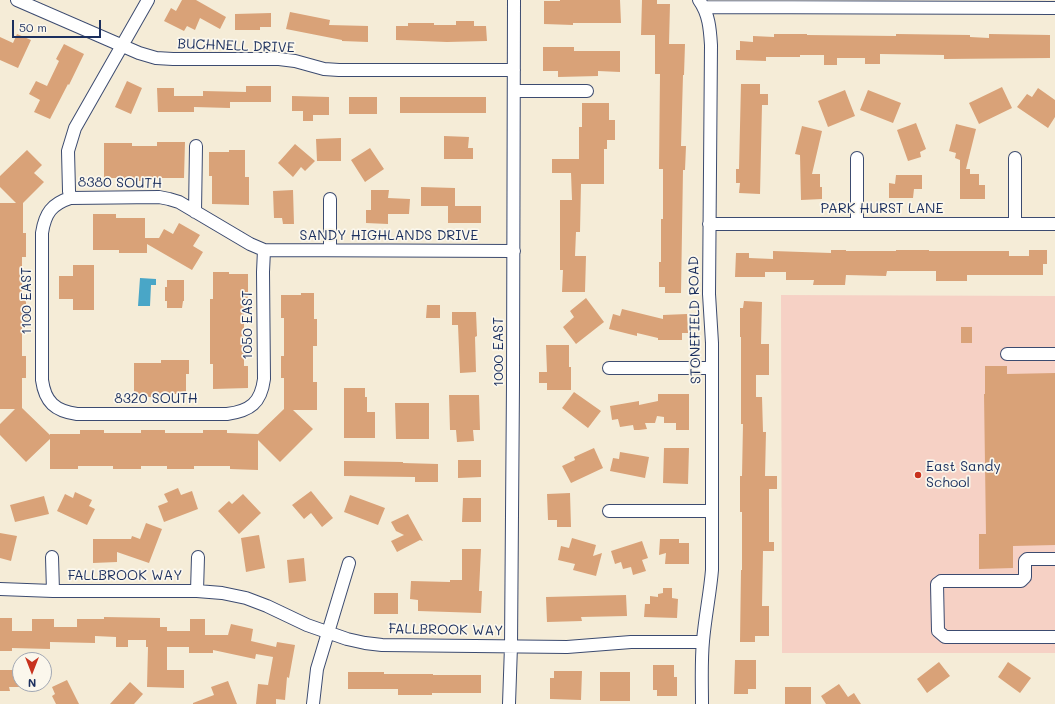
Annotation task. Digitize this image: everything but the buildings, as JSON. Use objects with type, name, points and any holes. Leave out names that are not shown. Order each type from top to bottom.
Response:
[{"type":"street","name":"BUCHNELL DRIVE","points":[[17,0],[121,46],[156,58],[279,59],[295,61],[324,69],[339,70],[514,70]]},
{"type":"street","points":[[65,200],[69,191],[68,152],[75,128],[148,0]]},
{"type":"street","name":"1000 EAST","points":[[510,704],[514,251],[514,0]]},
{"type":"street","points":[[701,4],[806,3],[1055,8]]},
{"type":"street","name":"STONEFIELD ROAD","points":[[701,4],[710,26],[711,45],[709,294],[712,343],[712,570],[703,642],[702,704]]},
{"type":"street","points":[[514,91],[587,91]]},
{"type":"street","points":[[195,212],[196,146]]},
{"type":"street","points":[[857,158],[857,224]]},
{"type":"street","points":[[1015,158],[1015,224]]},
{"type":"street","name":"8380 SOUTH","points":[[65,200],[159,197],[169,199],[179,202],[250,244],[264,250]]},
{"type":"street","points":[[330,199],[330,250]]},
{"type":"street","name":"1100 EAST","points":[[53,405],[43,389],[42,380],[42,233],[43,224],[52,207],[65,200]]},
{"type":"street","name":"PARK HURST LANE","points":[[709,224],[1055,224]]},
{"type":"street","name":"SANDY HIGHLANDS DRIVE","points":[[264,250],[514,251]]},
{"type":"street","name":"1050 EAST","points":[[258,400],[261,394],[264,379],[264,250]]},
{"type":"street","points":[[1007,354],[1055,354]]},
{"type":"street","points":[[608,368],[712,368]]},
{"type":"street","name":"8320 SOUTH","points":[[53,405],[60,410],[77,414],[227,414],[245,409],[258,400]]},
{"type":"street","points":[[609,511],[712,511]]},
{"type":"street","name":"FALLBROOK WAY","points":[[52,557],[53,590]]},
{"type":"street","name":"FALLBROOK WAY","points":[[197,591],[198,557]]},
{"type":"street","points":[[1055,559],[1027,559],[1025,561],[1025,577],[1021,581],[941,581],[937,584],[938,631],[945,637],[1055,637]]},
{"type":"street","points":[[313,704],[317,669],[349,563]]},
{"type":"street","name":"FALLBROOK WAY","points":[[0,589],[197,591],[222,593],[246,598],[328,633],[365,643],[567,647],[631,642],[703,642]]},
{"type":"shaded area","name":"East Sandy School","points":[[781,295],[1055,296],[1055,653],[782,653]]},
{"type":"water","points":[[140,278],[156,279],[156,285],[151,285],[150,306],[138,306]]},
{"type":"place","name":"East Sandy School","points":[[918,475]]}]
